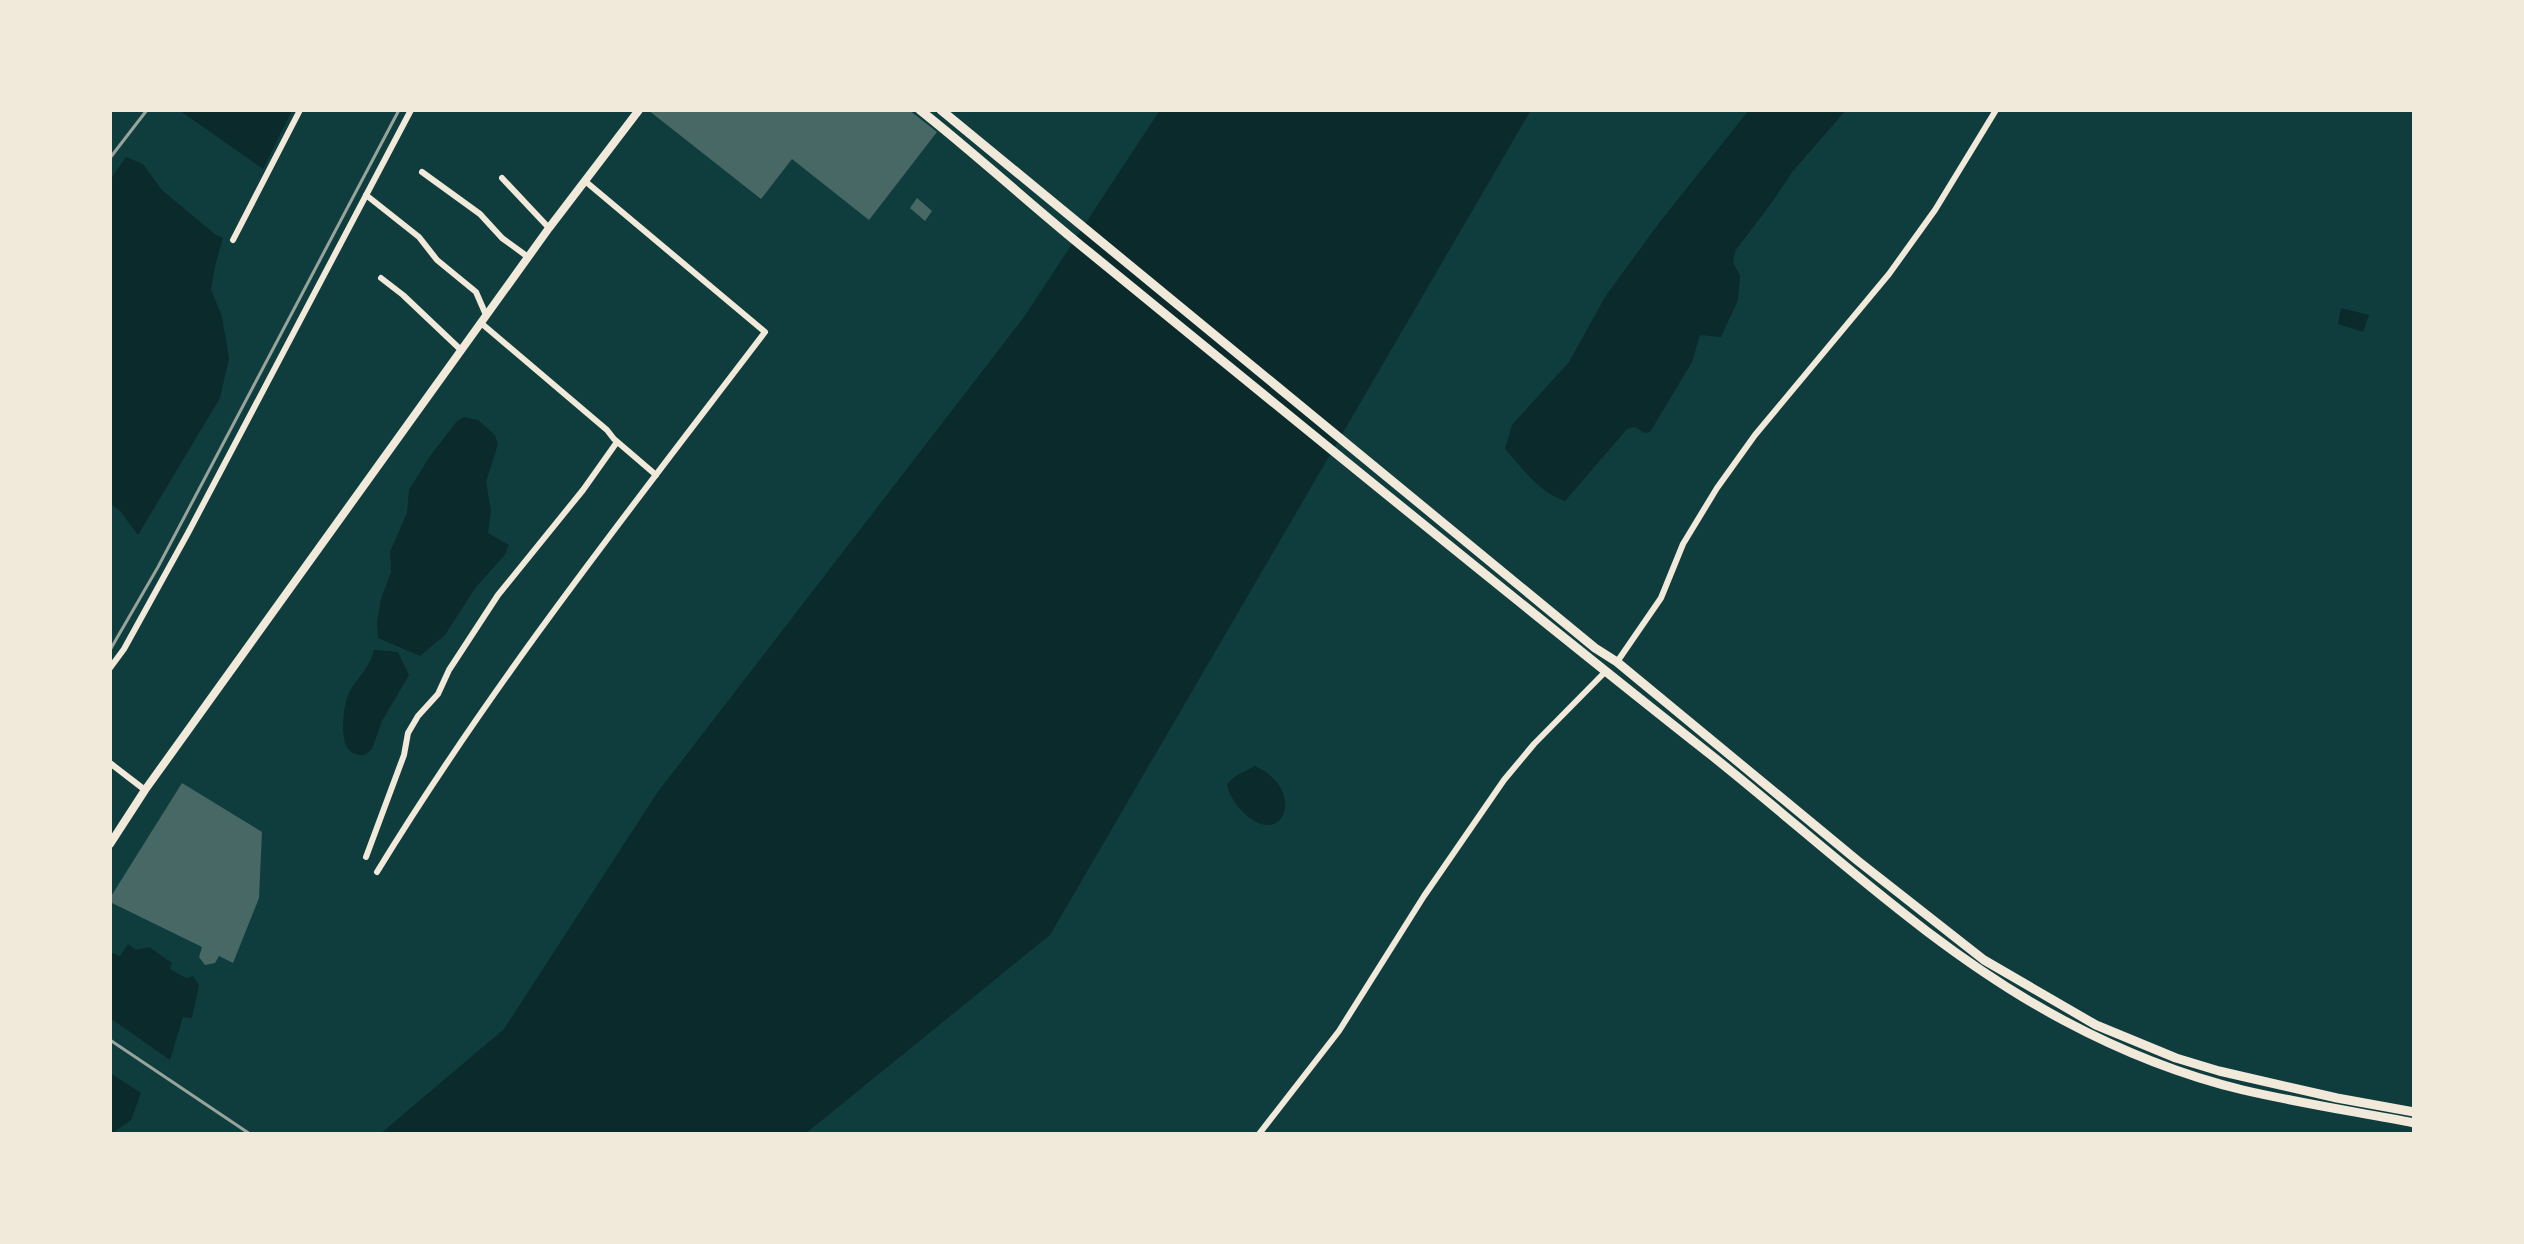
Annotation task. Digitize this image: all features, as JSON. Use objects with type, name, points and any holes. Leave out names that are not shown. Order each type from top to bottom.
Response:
[{"type":"main road","points":[[110,844],[145,790],[461,350],[638,110]]},
{"type":"main road","points":[[920,110],[1084,248],[1591,652],[1617,662],[1858,861],[1984,960],[2096,1025],[2176,1058],[2323,1095],[2414,1112]]},
{"type":"main road","points":[[948,113],[1591,652],[1606,671],[1901,910],[1988,974],[2061,1019],[2158,1063],[2244,1090],[2414,1123]]},
{"type":"street","points":[[233,240],[300,110]]},
{"type":"street","points":[[110,668],[124,649],[188,533],[411,110]]},
{"type":"street","points":[[1617,662],[1661,598],[1683,544],[1717,488],[1755,435],[1889,274],[1935,210],[1996,110]]},
{"type":"street","points":[[422,172],[480,214],[502,238],[528,257]]},
{"type":"street","points":[[502,178],[549,228]]},
{"type":"street","points":[[377,872],[502,681],[765,332],[585,181]]},
{"type":"street","points":[[366,195],[419,237],[437,260],[476,292],[484,319],[656,475]]},
{"type":"street","points":[[381,278],[461,350]]},
{"type":"street","points":[[366,857],[404,755],[408,733],[418,716],[438,694],[449,670],[498,595],[583,490],[617,442]]},
{"type":"street","points":[[1259,1134],[1339,1031],[1424,896],[1504,780],[1534,744],[1606,671]]},
{"type":"street","points":[[110,763],[145,790]]},
{"type":"water","points":[[179,110],[292,110],[263,169]]},
{"type":"water","points":[[1160,110],[1531,110],[1050,935],[805,1134],[380,1134],[504,1029],[657,793],[1024,317]]},
{"type":"water","points":[[1749,110],[1846,110],[1793,171],[1735,251],[1733,262],[1740,276],[1738,300],[1721,337],[1700,335],[1692,362],[1650,432],[1645,433],[1635,427],[1627,429],[1565,501],[1556,497],[1532,479],[1505,449],[1512,425],[1569,362],[1605,297]]},
{"type":"water","points":[[126,157],[143,164],[162,190],[223,238],[211,289],[222,317],[229,358],[220,398],[138,535],[110,503],[110,180]]},
{"type":"water","points":[[2341,308],[2369,315],[2363,332],[2338,324]]},
{"type":"water","points":[[464,417],[478,420],[495,435],[498,444],[486,482],[491,511],[488,533],[509,545],[504,556],[476,587],[445,635],[420,656],[378,638],[381,599],[391,572],[390,552],[407,513],[409,490],[430,456],[457,421]]},
{"type":"water","points":[[374,650],[398,652],[409,675],[382,721],[372,749],[365,755],[358,755],[350,751],[346,744],[344,713],[349,693]]},
{"type":"water","points":[[1255,766],[1281,789],[1285,802],[1284,813],[1278,822],[1269,825],[1257,822],[1242,811],[1232,798],[1227,784]]},
{"type":"water","points":[[128,944],[136,950],[149,947],[172,963],[170,969],[186,978],[193,976],[199,985],[192,1018],[183,1017],[170,1060],[110,1018],[110,952],[120,956]]},
{"type":"water","points":[[110,1073],[141,1093],[131,1120],[111,1134]]},
{"type":"building","points":[[648,110],[909,110],[937,132],[869,220],[792,159],[761,199]]},
{"type":"building","points":[[917,198],[932,211],[925,221],[910,208]]},
{"type":"building","points":[[182,783],[262,832],[259,898],[233,963],[219,956],[215,963],[205,965],[199,957],[202,947],[110,902]]},
{"type":"railway","points":[[110,158],[147,110]]},
{"type":"railway","points":[[110,650],[158,567],[399,110]]},
{"type":"railway","points":[[110,1040],[250,1134]]}]
